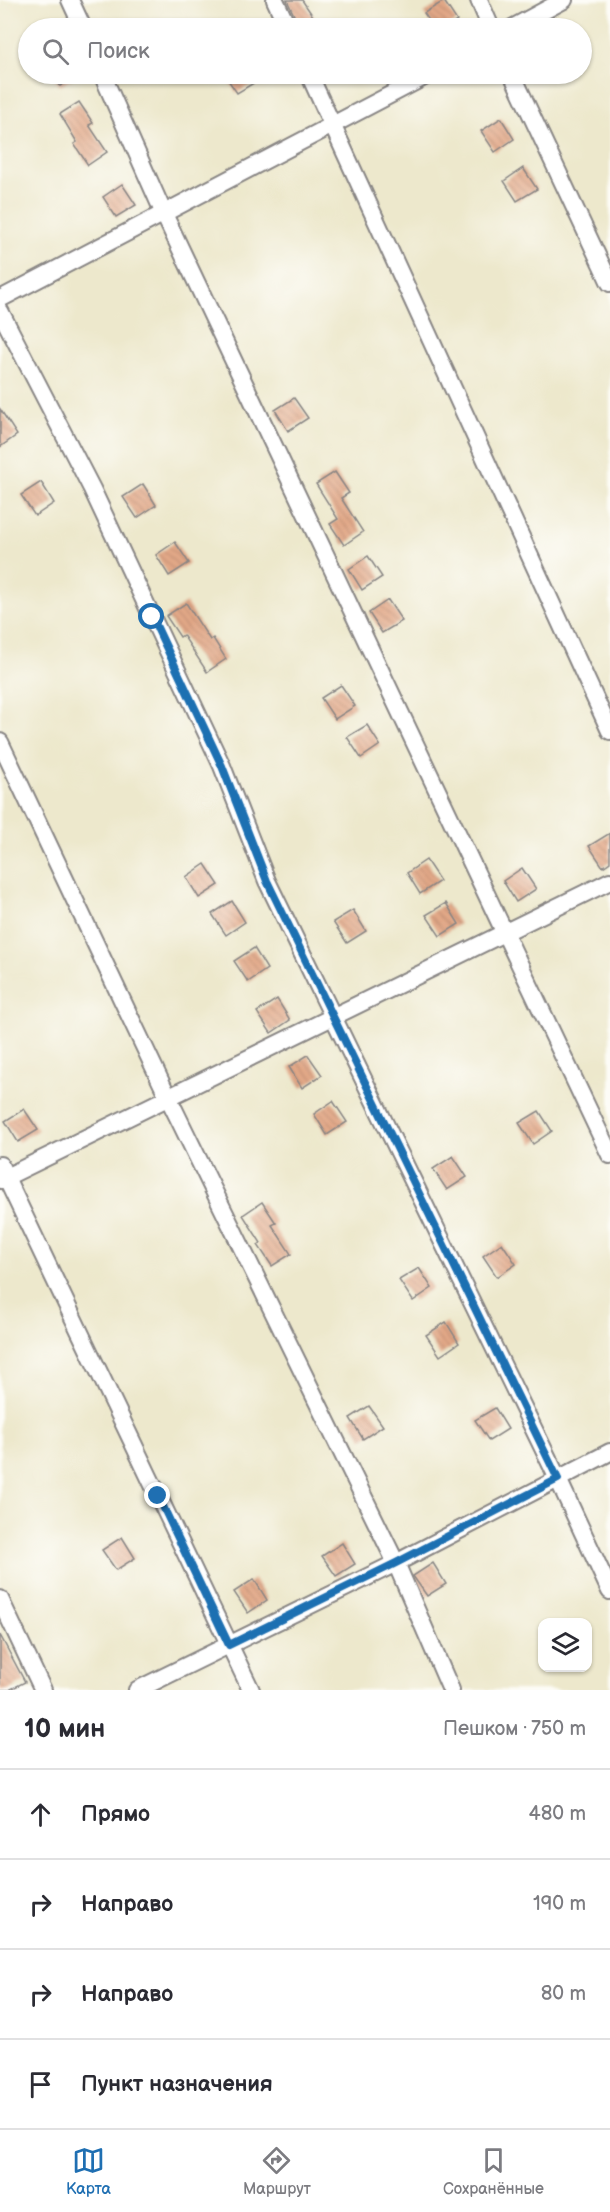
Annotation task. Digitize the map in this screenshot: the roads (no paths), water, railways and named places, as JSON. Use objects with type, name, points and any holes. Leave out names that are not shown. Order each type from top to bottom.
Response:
[{"type":"street","points":[[70,0],[78,18]]},
{"type":"street","points":[[275,0],[283,18]]},
{"type":"street","points":[[479,0],[487,18]]},
{"type":"street","points":[[531,18],[564,0]]},
{"type":"street","points":[[106,84],[164,214],[610,1155]]},
{"type":"street","points":[[314,84],[610,731]]},
{"type":"street","points":[[0,299],[411,84]]},
{"type":"street","points":[[517,84],[610,283]]},
{"type":"street","points":[[0,311],[92,489],[222,766],[267,881],[558,1479],[610,1591]]},
{"type":"street","points":[[0,742],[168,1097],[396,1563],[451,1690]]},
{"type":"street","points":[[251,1690],[2,1174],[333,1018],[610,881]]},
{"type":"street","points":[[137,1690],[396,1563],[610,1452]]},
{"type":"street","points":[[0,1599],[43,1690]]}]
